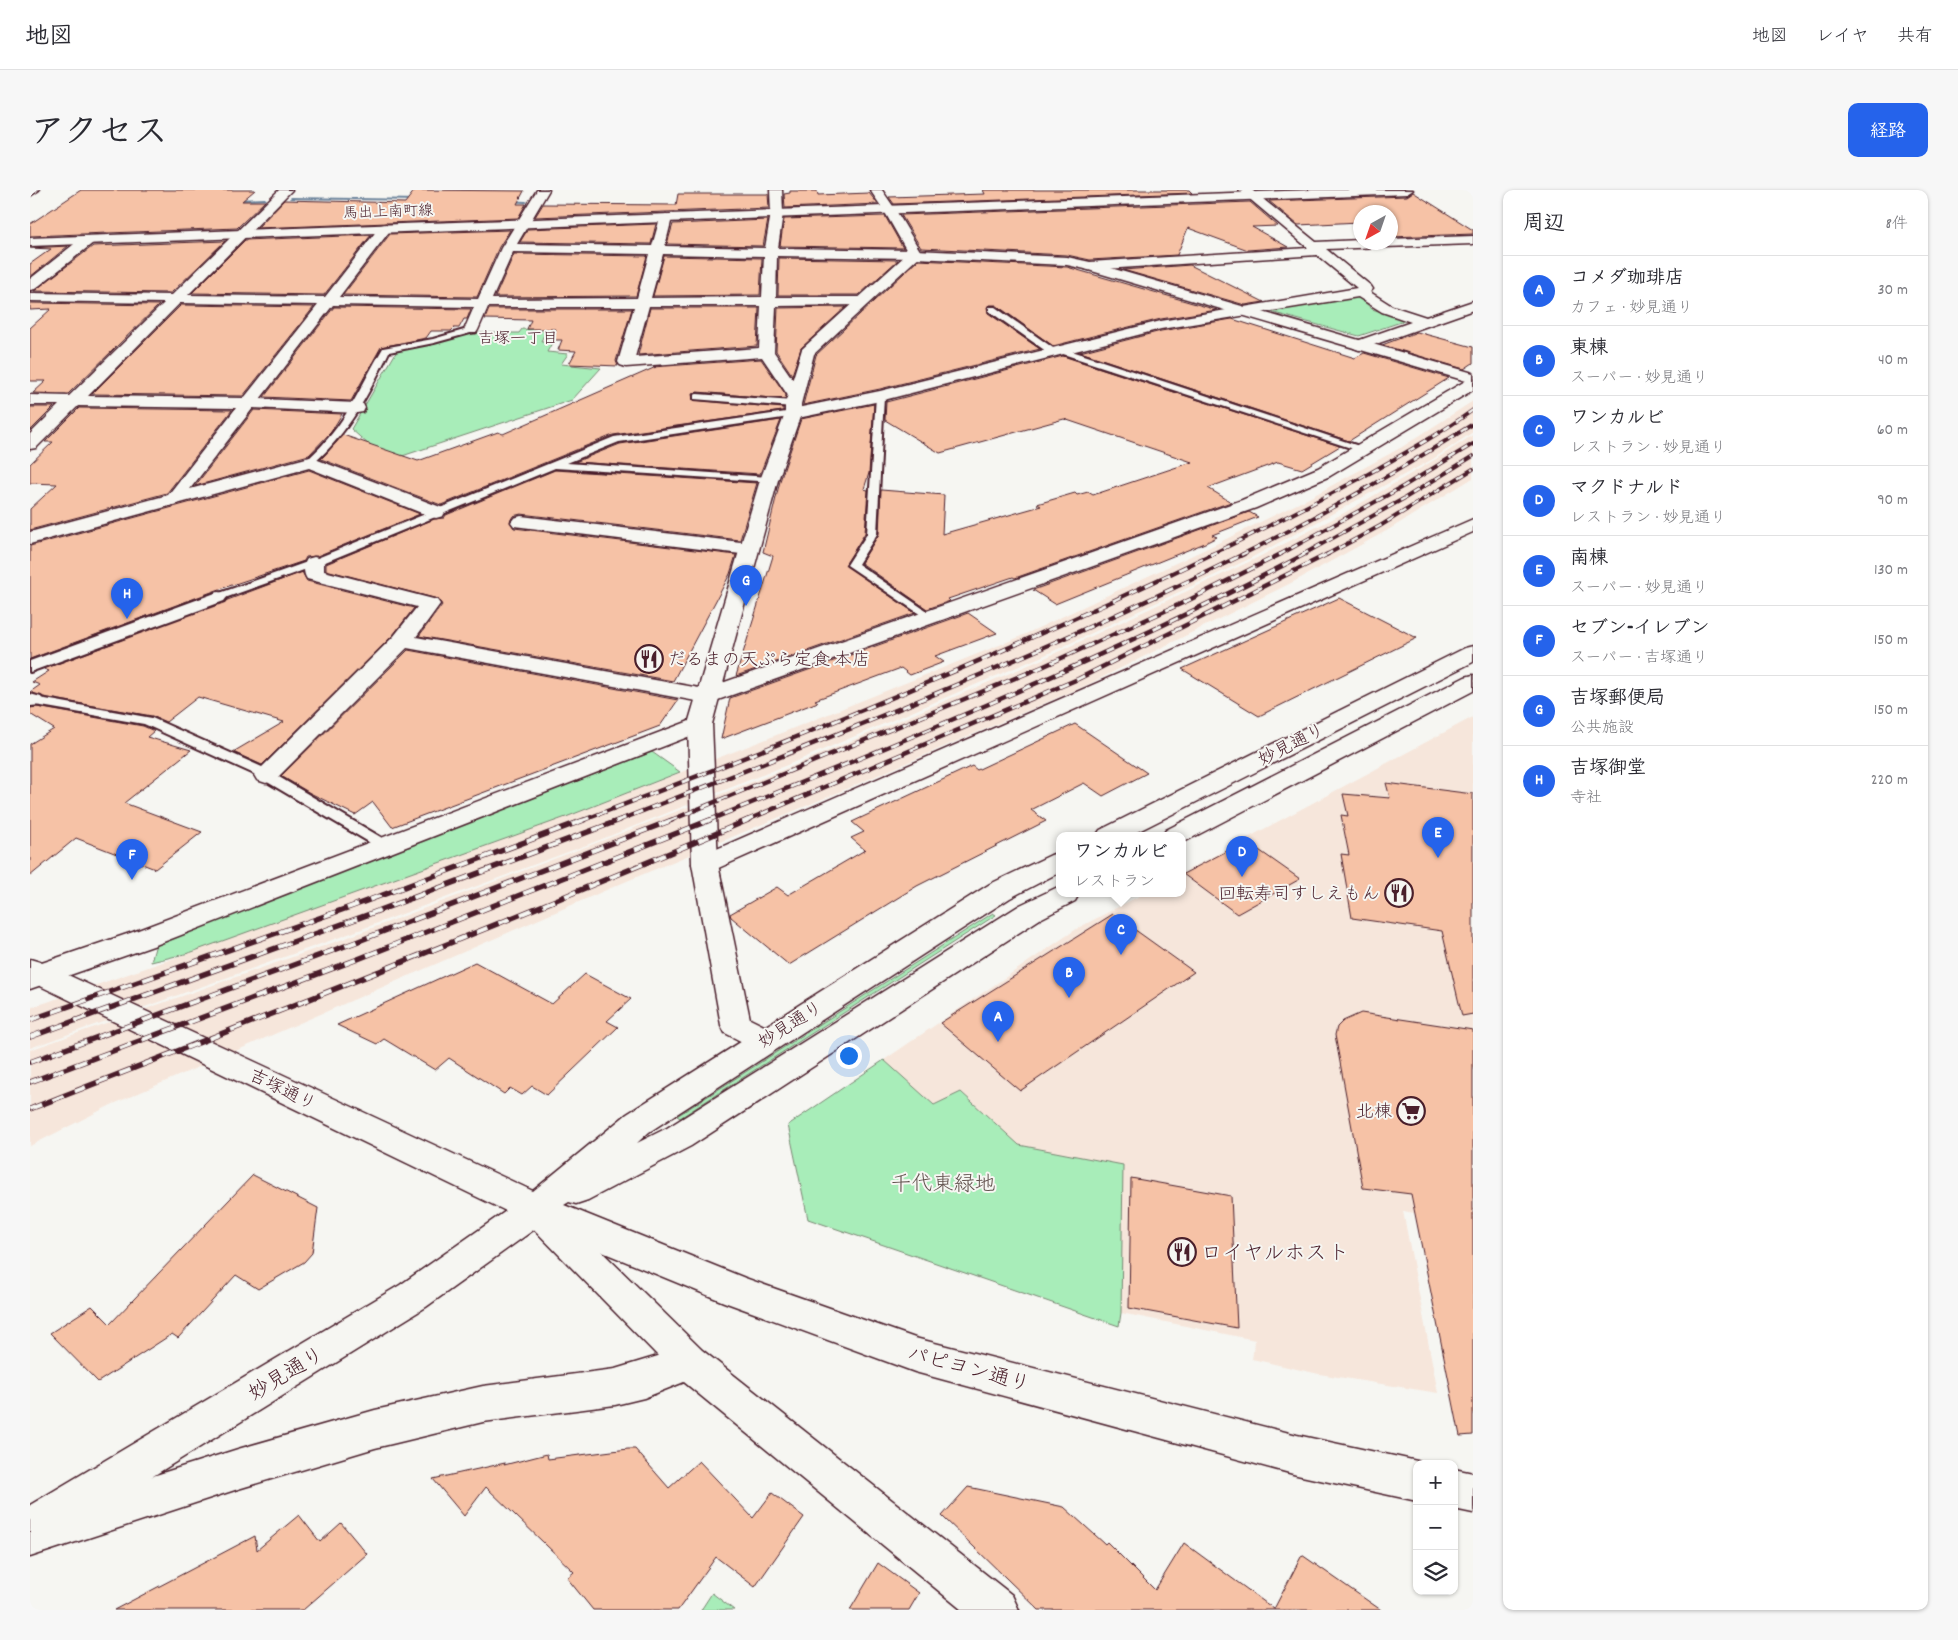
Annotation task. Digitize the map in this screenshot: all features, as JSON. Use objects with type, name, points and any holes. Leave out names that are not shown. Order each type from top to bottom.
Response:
[{"type":"street","points":[[30,444],[286,190]]},
{"type":"street","points":[[471,330],[508,248],[543,190]]},
{"type":"street","points":[[776,190],[777,214],[772,252],[766,352],[794,404]]},
{"type":"street","points":[[876,190],[915,254]]},
{"type":"street","name":"馬出上南町線","points":[[30,242],[777,214],[1249,193],[1407,190]]},
{"type":"street","points":[[794,404],[880,396],[1161,325],[1360,292],[1366,288],[1249,193]]},
{"type":"street","points":[[666,218],[626,362],[766,352]]},
{"type":"street","points":[[176,498],[179,491],[386,228]]},
{"type":"street","points":[[30,286],[88,240]]},
{"type":"street","points":[[1090,266],[1316,248],[1473,240]]},
{"type":"street","points":[[508,248],[915,254],[1067,261],[1090,266],[1473,378]]},
{"type":"street","points":[[765,1040],[736,1025],[705,864],[700,724],[769,480],[794,404],[807,352],[915,254]]},
{"type":"street","points":[[1360,292],[1387,309],[1426,322]]},
{"type":"street","points":[[30,297],[178,297],[484,303],[862,301]]},
{"type":"street","points":[[1359,345],[1473,305]]},
{"type":"street","points":[[402,642],[707,696],[1249,504],[1324,472],[1473,382]]},
{"type":"street","points":[[30,400],[250,403],[357,408]]},
{"type":"street","points":[[30,538],[310,462],[436,512]]},
{"type":"street","points":[[521,522],[749,549]]},
{"type":"street","points":[[705,864],[1473,525]]},
{"type":"street","points":[[266,775],[402,642],[430,604],[314,575],[314,563]]},
{"type":"street","points":[[30,667],[218,597]]},
{"type":"street","name":"妙見通り","points":[[1117,832],[1473,653]]},
{"type":"street","name":"妙見通り","points":[[1184,832],[1473,682]]},
{"type":"street","points":[[34,974],[143,939],[700,724]]},
{"type":"street","name":"妙見通り","points":[[30,1528],[413,1296],[536,1210],[638,1123],[1000,891],[1056,863]]},
{"type":"street","name":"妙見通り","points":[[536,1210],[679,1137],[1030,912],[1059,897]]},
{"type":"street","name":"吉塚通り","points":[[34,974],[536,1210]]},
{"type":"street","points":[[536,1210],[689,1362],[997,1610]]},
{"type":"street","name":"パピヨン通り","points":[[536,1210],[737,1291],[915,1355],[1297,1455],[1413,1479]]},
{"type":"street","points":[[30,1536],[238,1469],[375,1429],[483,1404],[615,1387],[644,1380],[689,1362]]},
{"type":"street","points":[[1458,1490],[1473,1493]]},
{"type":"lane","points":[[992,309],[1056,351],[1363,449]]},
{"type":"lane","points":[[310,462],[325,450],[357,408],[386,350],[434,341],[471,330]]},
{"type":"lane","points":[[880,396],[872,534],[852,565],[930,618]]},
{"type":"lane","points":[[697,397],[794,404]]},
{"type":"lane","points":[[218,597],[314,563],[617,439],[794,404]]},
{"type":"lane","points":[[550,465],[769,480]]},
{"type":"lane","points":[[32,701],[147,721],[266,775],[384,845]]},
{"type":"shaded area","points":[[1473,401],[1473,432],[1433,459],[1247,560],[1045,655],[792,763],[592,843],[343,936],[30,1048],[30,1008],[189,953],[566,817],[1017,638],[1309,498],[1402,447]]},
{"type":"shaded area","points":[[1473,435],[1473,478],[1388,530],[1295,581],[1087,685],[627,881],[111,1105],[30,1146],[30,1050],[346,938],[795,765],[1045,658],[1253,560],[1344,513]]},
{"type":"shaded area","points":[[1473,717],[1473,1223],[1403,1211],[1438,1393],[1319,1374],[1252,1359],[1255,1340],[1121,1313],[1123,1165],[1019,1145],[961,1092],[934,1105],[884,1060],[1078,928],[1137,897],[1186,897],[1186,871]]},
{"type":"green space","points":[[1357,295],[1372,309],[1407,320],[1359,336],[1267,311]]},
{"type":"green space","points":[[522,329],[546,331],[541,341],[553,341],[547,352],[568,354],[561,364],[601,368],[572,400],[387,461],[351,429],[398,349],[463,333],[519,333]]},
{"type":"green space","points":[[652,752],[680,772],[566,817],[189,953],[151,962],[156,944]]},
{"type":"green space","points":[[993,913],[996,915],[680,1118],[677,1116]]},
{"type":"green space","name":"千代東緑地","points":[[884,1060],[934,1105],[961,1092],[1019,1145],[1123,1165],[1121,1313],[1119,1326],[808,1219],[788,1125]]},
{"type":"green space","points":[[712,1593],[734,1610],[701,1610]]},
{"type":"building","points":[[81,190],[255,190],[242,201],[265,201],[237,228],[30,236],[30,224]]},
{"type":"building","points":[[415,190],[524,191],[517,204],[526,204],[518,218],[257,228],[284,200],[405,203]]},
{"type":"building","points":[[983,190],[1189,190],[1192,193],[894,204],[889,197],[985,194]]},
{"type":"building","points":[[790,191],[817,191],[818,195],[869,193],[878,204],[785,208],[784,194],[790,193]]},
{"type":"building","points":[[1413,192],[1473,230],[1473,234],[1398,237],[1398,205],[1353,205],[1353,222],[1298,225],[1269,201],[1407,196]]},
{"type":"building","points":[[678,194],[768,194],[769,208],[535,217],[543,204],[676,205]]},
{"type":"building","points":[[1250,202],[1278,226],[1252,227],[1288,247],[1248,250],[1188,228],[1177,255],[1090,260],[1067,255],[921,248],[901,215]]},
{"type":"building","points":[[885,216],[903,248],[780,246],[784,219]]},
{"type":"building","points":[[768,220],[763,246],[667,244],[673,224]]},
{"type":"building","points":[[656,224],[651,244],[520,242],[528,229]]},
{"type":"building","points":[[510,230],[499,247],[477,297],[343,295],[390,234]]},
{"type":"building","points":[[371,235],[324,295],[192,293],[245,240]]},
{"type":"building","points":[[225,241],[171,293],[34,291],[93,246]]},
{"type":"building","points":[[68,246],[30,277],[30,264],[51,249],[30,248]]},
{"type":"building","points":[[514,254],[647,256],[636,296],[495,297]]},
{"type":"building","points":[[664,256],[762,258],[760,295],[653,296]]},
{"type":"building","points":[[779,258],[898,260],[859,295],[778,295]]},
{"type":"building","points":[[918,260],[1067,267],[1217,310],[1161,319],[1053,346],[996,305],[989,305],[987,307],[988,313],[1040,349],[880,389],[803,405],[816,355]]},
{"type":"building","points":[[1190,265],[1264,302],[1245,305],[1123,270]]},
{"type":"building","points":[[30,303],[159,305],[68,394],[33,393],[46,381],[30,381],[30,328],[51,309],[30,310]]},
{"type":"building","points":[[181,305],[314,307],[243,396],[92,394]]},
{"type":"building","points":[[334,307],[471,309],[467,319],[464,319],[459,328],[454,328],[451,331],[431,331],[426,338],[381,347],[351,401],[264,397]]},
{"type":"building","points":[[846,307],[801,348],[792,375],[776,351],[778,308]]},
{"type":"building","points":[[650,308],[759,308],[757,346],[638,355]]},
{"type":"building","points":[[489,309],[632,309],[616,361],[618,366],[569,364],[576,351],[558,350],[562,340],[552,340],[556,329],[527,329],[531,320],[485,319]]},
{"type":"building","points":[[1232,319],[1355,358],[1364,353],[1449,378],[1349,441],[1080,352],[1161,331]]},
{"type":"building","points":[[1417,332],[1473,347],[1473,363],[1464,369],[1382,345]]},
{"type":"building","points":[[1063,356],[1340,446],[1302,469],[1278,462],[1208,488],[1231,502],[1015,578],[1013,577],[948,599],[950,601],[927,609],[861,563],[879,534],[881,490],[944,495],[942,534],[1041,506],[1037,504],[1075,493],[1077,495],[1088,492],[1093,495],[1192,462],[1064,419],[940,453],[885,420],[886,402]]},
{"type":"building","points":[[761,359],[786,395],[785,399],[697,392],[692,394],[693,400],[783,408],[783,411],[613,435],[441,505],[321,459],[343,435],[418,461],[498,432],[503,434],[656,367],[653,367]]},
{"type":"building","points":[[874,404],[869,473],[864,489],[868,490],[865,533],[845,565],[915,613],[736,676],[773,556],[763,552],[780,481],[801,419]]},
{"type":"building","points":[[30,407],[54,407],[30,431]]},
{"type":"building","points":[[79,408],[232,410],[167,493],[30,530],[30,509],[57,484],[30,483],[30,464],[53,442],[45,442]]},
{"type":"building","points":[[254,410],[342,414],[331,432],[309,455],[195,486]]},
{"type":"building","points":[[781,420],[760,474],[575,462],[620,444]]},
{"type":"building","points":[[309,470],[420,514],[317,556],[306,557],[304,561],[217,590],[30,659],[30,546]]},
{"type":"building","points":[[555,470],[757,483],[740,540],[521,514],[513,516],[510,521],[514,528],[736,555],[730,574],[673,681],[419,636],[442,605],[438,599],[326,570],[326,564],[434,519],[444,518],[446,515]]},
{"type":"building","points":[[1249,512],[1258,517],[1212,535],[1217,537],[1205,543],[1055,604],[1033,590]]},
{"type":"building","points":[[302,572],[307,581],[414,608],[393,635],[262,765],[233,752],[284,722],[198,697],[166,722],[152,716],[43,697],[30,692],[40,685],[32,682],[49,671],[44,669]]},
{"type":"building","points":[[1339,598],[1417,638],[1259,716],[1182,669]]},
{"type":"building","points":[[968,613],[997,633],[935,656],[944,662],[910,675],[901,668],[815,700],[818,702],[721,739],[730,698]]},
{"type":"building","points":[[408,650],[678,700],[660,726],[392,827],[373,802],[355,815],[310,793],[281,776]]},
{"type":"building","points":[[37,707],[143,726],[154,731],[147,737],[191,750],[124,803],[202,832],[155,869],[76,838],[30,876],[30,744],[54,729],[30,714],[30,708]]},
{"type":"building","points":[[1075,724],[1147,773],[1103,796],[1084,783],[1031,810],[1046,821],[917,886],[789,965],[731,917],[730,914],[777,887],[788,895],[865,850],[851,838],[864,832],[852,822],[972,766],[977,770]]},
{"type":"building","points":[[1386,783],[1473,794],[1473,1014],[1462,1016],[1442,931],[1352,918],[1341,854],[1349,855],[1341,815],[1348,816],[1343,794],[1390,798]]},
{"type":"building","points":[[1246,841],[1300,879],[1237,914],[1186,876],[1186,872]]},
{"type":"building","points":[[1113,914],[1194,972],[1020,1091],[940,1023]]},
{"type":"building","points":[[475,962],[552,1004],[585,974],[631,999],[607,1021],[618,1027],[547,1095],[532,1086],[522,1095],[510,1088],[504,1094],[449,1058],[435,1070],[384,1039],[377,1044],[337,1025]]},
{"type":"building","name":"北棟","points":[[1361,1013],[1473,1030],[1473,1435],[1460,1436],[1411,1194],[1363,1188],[1335,1035],[1337,1027],[1343,1021]]},
{"type":"building","points":[[253,1175],[318,1208],[312,1253],[304,1262],[258,1289],[236,1275],[178,1338],[172,1334],[98,1382],[50,1333],[92,1306],[110,1324]]},
{"type":"building","name":"ロイヤルホスト","points":[[1131,1178],[1231,1196],[1237,1328],[1129,1308]]},
{"type":"building","points":[[635,1449],[669,1488],[699,1461],[753,1518],[772,1493],[804,1517],[755,1587],[716,1557],[678,1610],[593,1610],[567,1578],[574,1572],[486,1487],[464,1516],[433,1479],[505,1463],[504,1465],[547,1454],[548,1459]]},
{"type":"building","points":[[968,1487],[1064,1507],[1105,1544],[1107,1542],[1155,1590],[1184,1543],[1274,1609],[1302,1555],[1381,1610],[1039,1610],[942,1516]]},
{"type":"building","points":[[299,1515],[320,1542],[341,1523],[367,1554],[303,1610],[114,1610],[255,1536],[257,1550]]},
{"type":"building","points":[[878,1563],[919,1593],[909,1610],[850,1610]]},
{"type":"waterway","points":[[291,198],[420,200]]},
{"type":"waterway","points":[[233,204],[238,200],[265,199]]},
{"type":"waterway","points":[[505,201],[526,202]]},
{"type":"railway","points":[[1210,555],[1359,479],[1473,410]]},
{"type":"railway","points":[[1241,555],[1359,493],[1473,424]]},
{"type":"railway","points":[[1279,555],[1404,486],[1473,444]]},
{"type":"railway","points":[[1302,555],[1405,498],[1473,456]]},
{"type":"railway","points":[[1326,555],[1380,526],[1473,469]]},
{"type":"railway","points":[[581,821],[899,695],[1056,627],[1212,554]]},
{"type":"railway","points":[[617,821],[933,695],[1090,627],[1244,554]]},
{"type":"railway","points":[[707,821],[859,759],[1084,662],[1305,554]]},
{"type":"railway","points":[[669,821],[1042,667],[1189,600],[1279,555]]},
{"type":"railway","points":[[745,821],[1078,679],[1326,555]]},
{"type":"railway","points":[[30,1020],[353,906],[584,820]]},
{"type":"railway","points":[[30,1037],[367,915],[620,820]]},
{"type":"railway","points":[[30,1062],[356,942],[672,820]]},
{"type":"railway","points":[[30,1082],[358,959],[710,820]]},
{"type":"railway","points":[[30,1109],[480,931],[748,820]]},
{"type":"place","name":"吉塚郵便局","points":[[746,606]]},
{"type":"place","name":"吉塚御堂","points":[[127,619]]},
{"type":"place","name":"だるまの天ぷら定食 本店","points":[[649,659]]},
{"type":"place","name":"南棟","points":[[1438,858]]},
{"type":"place","name":"マクドナルド","points":[[1242,877]]},
{"type":"place","name":"セブン-イレブン","points":[[132,880]]},
{"type":"place","name":"回転寿司すしえもん","points":[[1399,893]]},
{"type":"place","name":"ワンカルビ","points":[[1121,955]]},
{"type":"place","name":"東棟","points":[[1069,998]]},
{"type":"place","name":"コメダ珈琲店","points":[[998,1042]]},
{"type":"place","name":"北棟","points":[[1411,1111]]},
{"type":"place","name":"ロイヤルホスト","points":[[1182,1252]]},
{"type":"district","name":"吉塚一丁目","points":[[518,337]]}]
